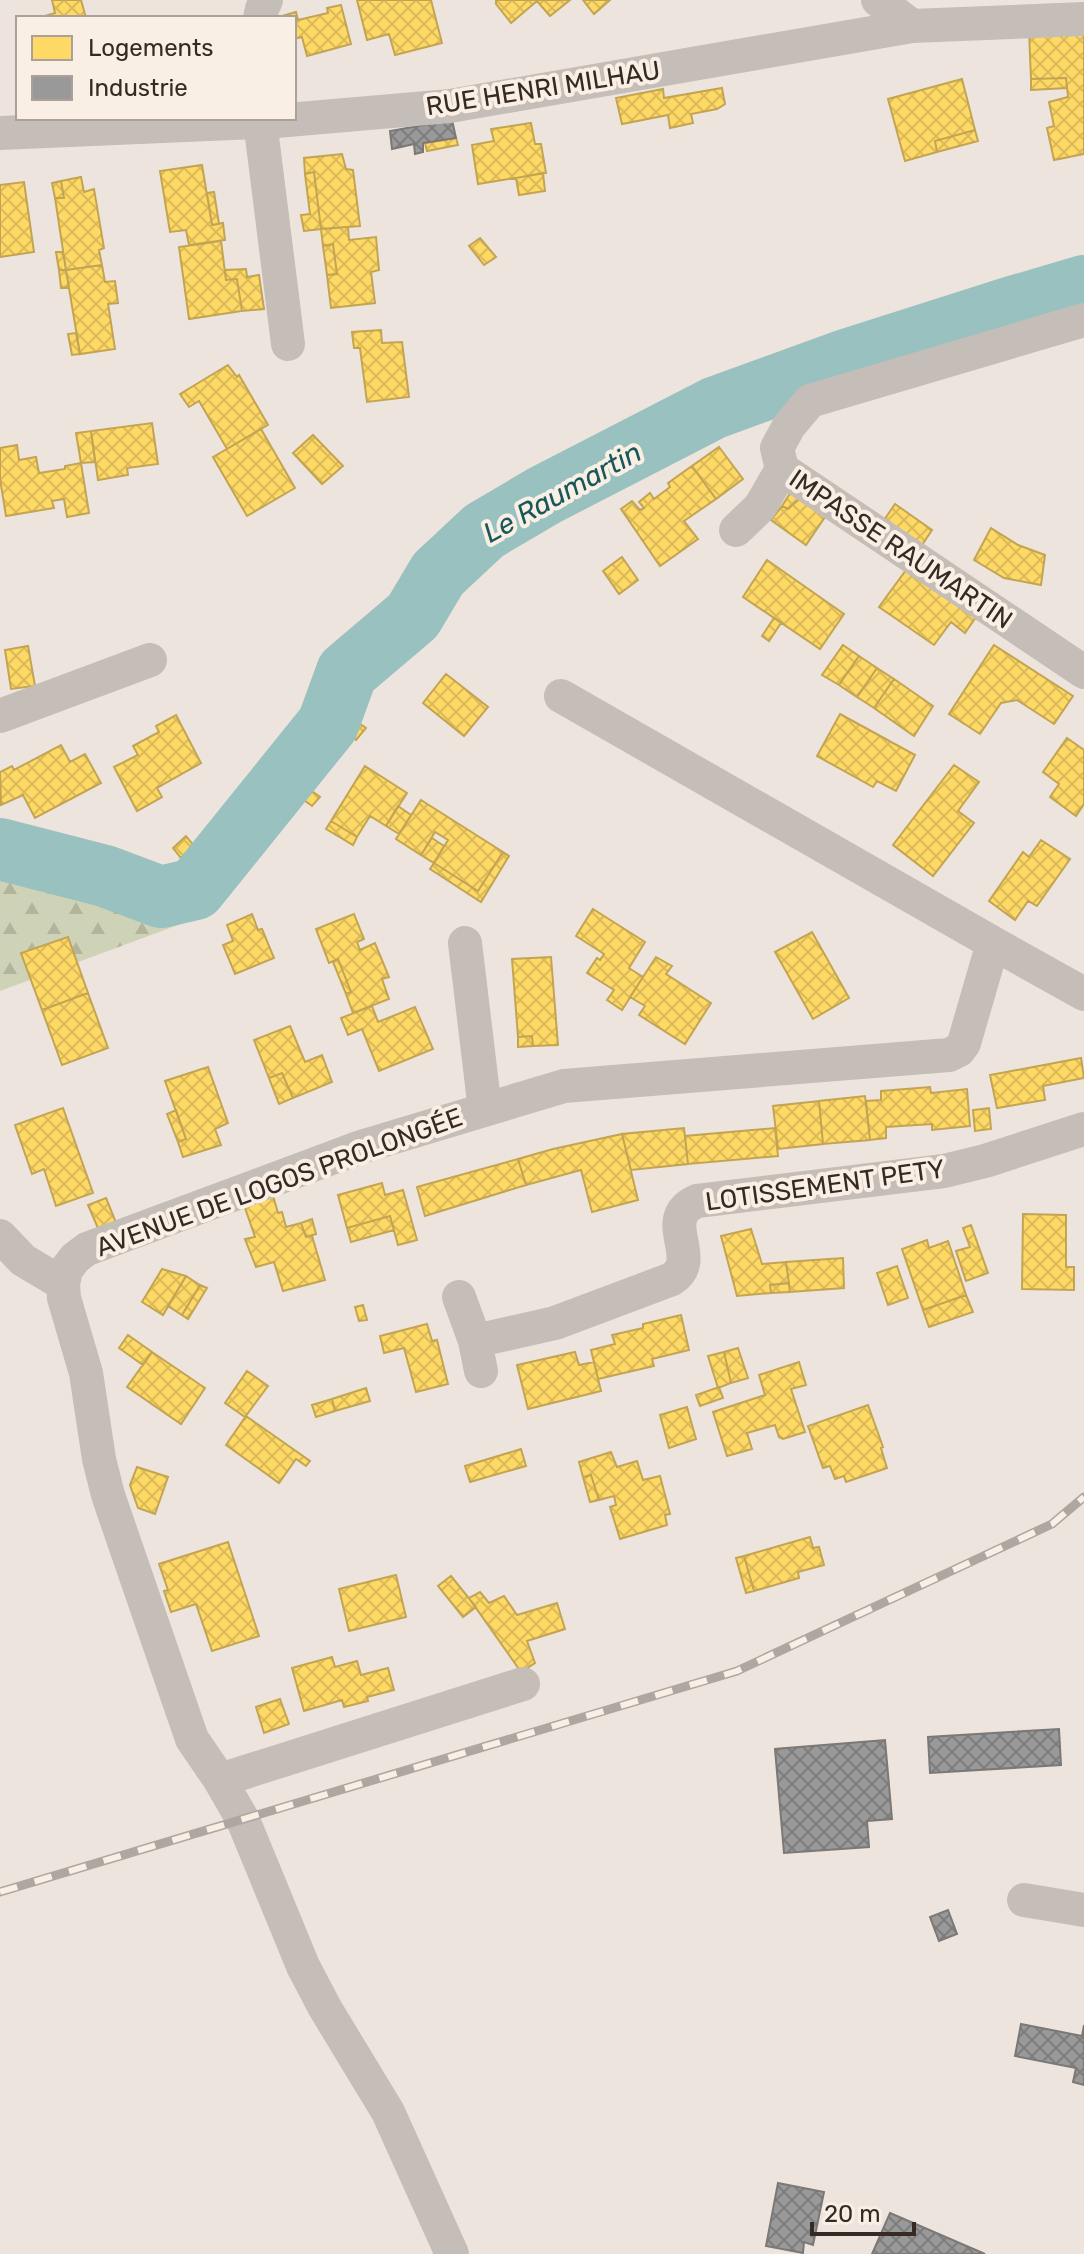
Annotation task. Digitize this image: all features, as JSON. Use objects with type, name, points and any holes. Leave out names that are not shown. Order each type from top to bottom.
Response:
[{"type":"street","points":[[878,0],[912,26]]},
{"type":"street","name":"RUE HENRI MILHAU","points":[[296,118],[450,106],[912,26],[1084,19]]},
{"type":"street","points":[[270,120],[288,344]]},
{"type":"street","name":"RUE HENRI MILHAU","points":[[0,133],[270,120]]},
{"type":"street","name":"IMPASSE RAUMARTIN","points":[[1084,320],[810,401],[789,426],[777,448],[782,469],[1084,672]]},
{"type":"street","points":[[736,530],[760,507],[782,469]]},
{"type":"street","points":[[0,716],[150,660]]},
{"type":"street","points":[[561,696],[1084,994]]},
{"type":"street","points":[[465,943],[485,1110]]},
{"type":"street","name":"AVENUE DE LOGOS PROLONGÉE","points":[[63,1284],[66,1270],[87,1249],[361,1147],[564,1086],[949,1055],[964,1043],[993,943]]},
{"type":"street","name":"LOTISSEMENT PETY","points":[[459,1297],[478,1356],[681,1274],[684,1263],[679,1221],[685,1209],[697,1201],[944,1171],[1084,1129]]},
{"type":"street","points":[[0,1236],[23,1260],[63,1284],[64,1298],[86,1373],[99,1459],[108,1495],[192,1739],[243,1820],[303,1966],[388,2112],[452,2254]]},
{"type":"street","points":[[220,1780],[523,1684]]},
{"type":"street","points":[[1024,1900],[1084,1910]]},
{"type":"green space","points":[[0,824],[184,874],[205,915],[0,991]]},
{"type":"building: Logements","points":[[52,0],[81,0],[85,16],[45,16],[55,13]]},
{"type":"building: Logements","points":[[357,0],[431,0],[442,43],[395,55],[389,34],[367,40]]},
{"type":"building: Logements","points":[[496,0],[570,0],[550,16],[537,1],[511,23]]},
{"type":"building: Logements","points":[[583,0],[610,0],[594,14]]},
{"type":"building: Logements","points":[[341,5],[351,44],[307,56],[302,37],[296,38],[296,16],[282,16],[296,12],[298,20],[328,13],[327,8]]},
{"type":"building: Logements","points":[[1029,31],[1084,32],[1084,154],[1054,160],[1047,128],[1054,126],[1049,102],[1068,97],[1066,78],[1031,79]]},
{"type":"building: Logements","points":[[1066,78],[1067,88],[1031,90],[1031,79]]},
{"type":"building: Logements","points":[[962,79],[975,130],[935,141],[937,152],[905,161],[888,99]]},
{"type":"building: Logements","points":[[722,88],[725,104],[717,109],[691,114],[693,123],[670,128],[668,115],[622,124],[616,98],[663,89],[664,98]]},
{"type":"building: Logements","points":[[531,123],[535,144],[541,144],[546,173],[478,184],[472,145],[494,141],[491,129]]},
{"type":"building: Logements","points":[[975,130],[978,141],[937,152],[935,141]]},
{"type":"building: Logements","points":[[456,138],[458,145],[427,151],[425,143]]},
{"type":"building: Logements","points":[[342,154],[346,169],[353,170],[360,226],[321,229],[314,172],[305,174],[304,158]]},
{"type":"building: Logements","points":[[202,165],[212,225],[223,223],[225,240],[189,245],[186,230],[170,232],[160,171]]},
{"type":"building: Logements","points":[[314,172],[321,229],[304,231],[301,215],[310,214],[305,174]]},
{"type":"building: Logements","points":[[543,173],[545,191],[519,195],[516,178]]},
{"type":"building: Logements","points":[[81,177],[84,192],[94,189],[104,248],[99,250],[102,265],[66,270],[55,198],[64,198],[61,181]]},
{"type":"building: Logements","points":[[61,181],[64,198],[55,198],[52,183]]},
{"type":"building: Logements","points":[[24,182],[34,252],[0,257],[0,185]]},
{"type":"building: Logements","points":[[214,192],[219,224],[212,225],[207,193]]},
{"type":"building: Logements","points":[[348,227],[349,240],[376,237],[379,270],[371,272],[375,303],[331,308],[327,275],[337,274],[333,244],[323,246],[321,229]]},
{"type":"building: Logements","points":[[480,238],[496,257],[484,265],[469,246]]},
{"type":"building: Logements","points":[[221,241],[226,280],[237,279],[242,311],[189,319],[179,247]]},
{"type":"building: Logements","points":[[333,244],[337,274],[327,275],[323,246]]},
{"type":"building: Logements","points":[[56,252],[63,252],[66,270],[59,270]]},
{"type":"building: Logements","points":[[102,265],[105,282],[115,281],[118,303],[108,304],[115,349],[80,354],[66,270]]},
{"type":"building: Logements","points":[[246,269],[247,277],[259,275],[264,309],[242,311],[237,279],[226,280],[225,270]]},
{"type":"building: Logements","points":[[59,270],[66,270],[69,287],[61,288]]},
{"type":"building: Logements","points":[[999,284],[1004,299],[973,307],[968,292]]},
{"type":"building: Logements","points":[[381,330],[382,343],[402,342],[409,397],[367,402],[360,348],[354,348],[352,332]]},
{"type":"building: Logements","points":[[76,333],[80,354],[72,355],[68,334]]},
{"type":"building: Logements","points":[[228,365],[237,377],[239,375],[268,425],[227,449],[199,401],[189,407],[180,394]]},
{"type":"building: Logements","points":[[152,423],[158,464],[127,468],[128,475],[98,480],[91,431]]},
{"type":"building: Logements","points":[[261,429],[295,488],[247,516],[213,457]]},
{"type":"building: Logements","points":[[91,431],[95,462],[81,463],[76,433]]},
{"type":"building: Logements","points":[[313,435],[343,466],[322,484],[293,453]]},
{"type":"building: Logements","points":[[17,445],[19,460],[36,457],[39,473],[81,463],[89,513],[67,517],[64,499],[52,501],[54,508],[6,516],[0,479],[0,448]]},
{"type":"building: Logements","points":[[719,447],[743,479],[716,499],[692,466]]},
{"type":"building: Logements","points":[[692,466],[716,499],[684,521],[698,539],[660,566],[621,509],[632,501],[640,510],[644,508],[639,502],[650,493],[654,499],[670,487],[668,483]]},
{"type":"building: Logements","points":[[794,487],[805,494],[788,509],[782,506]]},
{"type":"building: Logements","points":[[805,494],[829,511],[806,545],[771,520],[782,506],[788,509]]},
{"type":"building: Logements","points":[[895,504],[932,530],[920,548],[882,523]]},
{"type":"building: Logements","points":[[991,528],[1018,545],[1045,555],[1041,585],[1004,578],[974,560]]},
{"type":"building: Logements","points":[[622,557],[638,580],[619,594],[603,571]]},
{"type":"building: Logements","points":[[767,560],[844,614],[820,649],[743,597]]},
{"type":"building: Logements","points":[[909,566],[978,614],[965,633],[951,622],[934,645],[879,607]]},
{"type":"building: Logements","points":[[774,618],[781,623],[769,641],[762,636]]},
{"type":"building: Logements","points":[[843,645],[859,656],[839,685],[822,675]]},
{"type":"building: Logements","points":[[994,645],[1073,696],[1054,724],[1017,700],[1001,703],[980,734],[949,714]]},
{"type":"building: Logements","points":[[28,646],[35,686],[11,689],[5,650]]},
{"type":"building: Logements","points":[[859,656],[877,668],[857,697],[839,685]]},
{"type":"building: Logements","points":[[877,668],[894,679],[874,708],[857,697]]},
{"type":"building: Logements","points":[[446,674],[488,707],[464,736],[423,703]]},
{"type":"building: Logements","points":[[894,679],[933,706],[914,736],[874,708]]},
{"type":"building: Logements","points":[[840,714],[915,755],[896,791],[877,781],[873,787],[817,756]]},
{"type":"building: Logements","points":[[176,715],[201,763],[157,788],[162,797],[137,811],[114,767],[138,755],[133,746],[159,732],[156,726]]},
{"type":"building: Logements","points":[[356,721],[366,728],[356,740],[348,731]]},
{"type":"building: Logements","points":[[1067,738],[1084,750],[1084,804],[1076,816],[1050,797],[1059,784],[1043,772]]},
{"type":"building: Logements","points":[[61,745],[70,762],[85,754],[101,783],[35,818],[23,795],[1,805],[0,772],[12,766],[14,770]]},
{"type":"building: Logements","points":[[954,765],[979,782],[958,811],[974,823],[933,876],[893,845]]},
{"type":"building: Logements","points":[[365,766],[407,793],[386,826],[370,816],[357,837],[331,821]]},
{"type":"building: Logements","points":[[312,791],[320,797],[312,806],[304,800]]},
{"type":"building: Logements","points":[[421,800],[503,852],[478,891],[434,863],[448,840],[435,832],[421,855],[396,839]]},
{"type":"building: Logements","points":[[398,806],[411,815],[399,834],[386,826]]},
{"type":"building: Logements","points":[[331,821],[357,837],[353,845],[326,829]]},
{"type":"building: Logements","points":[[186,836],[194,846],[181,858],[173,848]]},
{"type":"building: Logements","points":[[432,838],[444,846],[434,863],[421,855]]},
{"type":"building: Logements","points":[[1041,840],[1070,859],[1037,906],[1028,901],[1015,920],[989,901],[1023,852],[1029,857]]},
{"type":"building: Logements","points":[[194,846],[207,861],[202,867],[188,851]]},
{"type":"building: Logements","points":[[503,852],[509,856],[481,902],[430,869],[434,863],[478,891]]},
{"type":"building: Logements","points":[[593,909],[645,942],[629,968],[643,977],[622,1010],[607,1000],[614,990],[587,973],[597,958],[600,960],[604,954],[576,936]]},
{"type":"building: Logements","points":[[252,914],[274,958],[235,974],[223,945],[233,941],[227,925]]},
{"type":"building: Logements","points":[[354,914],[364,939],[357,942],[360,950],[375,943],[389,977],[382,979],[389,999],[353,1013],[346,994],[351,992],[338,959],[329,963],[316,929]]},
{"type":"building: Logements","points":[[812,932],[849,998],[813,1019],[775,952]]},
{"type":"building: Logements","points":[[68,937],[88,993],[42,1010],[21,953]]},
{"type":"building: Logements","points":[[551,957],[558,1045],[533,1046],[532,1036],[518,1037],[512,959]]},
{"type":"building: Logements","points":[[656,957],[672,966],[666,974],[711,1003],[685,1044],[639,1015],[645,1006],[630,997]]},
{"type":"building: Logements","points":[[338,959],[351,992],[346,994],[333,962]]},
{"type":"building: Logements","points":[[88,993],[108,1048],[62,1065],[42,1010]]},
{"type":"building: Logements","points":[[372,1006],[378,1022],[415,1007],[433,1049],[379,1071],[362,1029],[348,1035],[341,1018]]},
{"type":"building: Logements","points":[[290,1026],[305,1062],[322,1055],[332,1082],[293,1098],[282,1073],[269,1078],[254,1040]]},
{"type":"building: Logements","points":[[532,1036],[533,1046],[518,1047],[518,1037]]},
{"type":"building: Logements","points":[[1081,1058],[1084,1078],[1043,1086],[1045,1100],[997,1108],[990,1075]]},
{"type":"building: Logements","points":[[208,1067],[228,1123],[215,1129],[221,1145],[183,1157],[178,1142],[186,1139],[165,1081]]},
{"type":"building: Logements","points":[[282,1073],[293,1098],[279,1104],[269,1078]]},
{"type":"building: Logements","points":[[930,1087],[931,1093],[967,1089],[970,1126],[932,1130],[932,1124],[886,1127],[886,1138],[870,1140],[866,1101],[881,1100],[881,1091]]},
{"type":"building: Logements","points":[[865,1096],[870,1140],[823,1144],[819,1101]]},
{"type":"building: Logements","points":[[819,1101],[823,1144],[778,1149],[773,1106]]},
{"type":"building: Logements","points":[[63,1108],[93,1193],[56,1206],[44,1169],[32,1174],[15,1125]]},
{"type":"building: Logements","points":[[989,1108],[991,1129],[975,1131],[973,1110]]},
{"type":"building: Logements","points":[[176,1110],[186,1139],[178,1142],[167,1114]]},
{"type":"building: Logements","points":[[684,1128],[688,1164],[631,1170],[622,1134]]},
{"type":"building: Logements","points":[[775,1128],[778,1156],[688,1164],[685,1136]]},
{"type":"building: Logements","points":[[622,1134],[638,1200],[592,1212],[581,1170],[526,1185],[518,1159]]},
{"type":"building: Logements","points":[[518,1159],[526,1185],[425,1216],[417,1187]]},
{"type":"building: Logements","points":[[382,1183],[385,1195],[403,1190],[417,1240],[398,1245],[390,1216],[347,1228],[338,1195]]},
{"type":"building: Logements","points":[[272,1192],[286,1227],[301,1223],[306,1237],[312,1236],[325,1280],[283,1291],[274,1262],[256,1267],[245,1239],[255,1237],[243,1202]]},
{"type":"building: Logements","points":[[106,1198],[117,1225],[100,1233],[88,1205]]},
{"type":"building: Logements","points":[[1023,1214],[1066,1215],[1066,1267],[1074,1267],[1074,1290],[1022,1289]]},
{"type":"building: Logements","points":[[390,1216],[394,1230],[351,1242],[347,1228]]},
{"type":"building: Logements","points":[[312,1219],[316,1234],[306,1237],[301,1223]]},
{"type":"building: Logements","points":[[971,1225],[988,1273],[966,1281],[956,1251],[970,1247],[963,1228]]},
{"type":"building: Logements","points":[[751,1229],[762,1264],[786,1262],[789,1283],[770,1285],[771,1293],[737,1296],[721,1236]]},
{"type":"building: Logements","points":[[927,1240],[929,1248],[948,1241],[966,1295],[923,1310],[902,1249]]},
{"type":"building: Logements","points":[[843,1258],[844,1288],[790,1292],[786,1262]]},
{"type":"building: Logements","points":[[897,1266],[908,1298],[888,1305],[877,1273]]},
{"type":"building: Logements","points":[[162,1269],[186,1276],[163,1315],[142,1302]]},
{"type":"building: Logements","points":[[186,1276],[200,1285],[182,1315],[168,1306]]},
{"type":"building: Logements","points":[[789,1283],[790,1292],[771,1293],[770,1285]]},
{"type":"building: Logements","points":[[200,1285],[207,1288],[188,1319],[182,1315]]},
{"type":"building: Logements","points":[[966,1295],[973,1312],[929,1327],[923,1310]]},
{"type":"building: Logements","points":[[363,1305],[367,1320],[359,1321],[355,1307]]},
{"type":"building: Logements","points":[[681,1315],[689,1350],[652,1359],[654,1366],[598,1379],[591,1350],[615,1344],[612,1335]]},
{"type":"building: Logements","points":[[427,1324],[432,1341],[437,1340],[448,1384],[416,1392],[404,1348],[384,1353],[380,1336]]},
{"type":"building: Logements","points":[[128,1335],[152,1352],[143,1365],[119,1348]]},
{"type":"building: Logements","points":[[738,1348],[748,1378],[731,1383],[724,1352]]},
{"type":"building: Logements","points":[[152,1352],[205,1388],[181,1424],[127,1387]]},
{"type":"building: Logements","points":[[575,1352],[579,1365],[594,1362],[601,1391],[528,1409],[517,1365]]},
{"type":"building: Logements","points":[[724,1352],[731,1383],[718,1388],[708,1356]]},
{"type":"building: Logements","points":[[799,1362],[806,1385],[791,1389],[805,1432],[783,1439],[779,1437],[775,1425],[747,1433],[752,1449],[727,1456],[713,1412],[765,1395],[759,1375]]},
{"type":"building: Logements","points":[[247,1371],[268,1386],[245,1417],[225,1403]]},
{"type":"building: Logements","points":[[719,1387],[723,1398],[700,1406],[696,1395]]},
{"type":"building: Logements","points":[[366,1388],[370,1401],[335,1411],[332,1399]]},
{"type":"building: Logements","points":[[332,1399],[335,1411],[316,1417],[312,1405]]},
{"type":"building: Logements","points":[[868,1405],[887,1468],[846,1482],[844,1476],[835,1479],[830,1466],[823,1468],[808,1426]]},
{"type":"building: Logements","points":[[687,1407],[696,1439],[669,1448],[660,1415]]},
{"type":"building: Logements","points":[[246,1416],[310,1461],[306,1466],[296,1459],[279,1483],[226,1445]]},
{"type":"building: Logements","points":[[521,1449],[526,1466],[470,1482],[465,1466]]},
{"type":"building: Logements","points":[[611,1452],[617,1467],[637,1461],[643,1480],[660,1476],[670,1514],[665,1515],[667,1525],[620,1539],[610,1507],[616,1505],[614,1496],[599,1500],[591,1475],[583,1477],[579,1462]]},
{"type":"building: Logements","points":[[137,1467],[168,1477],[155,1514],[138,1508],[130,1485]]},
{"type":"building: Logements","points":[[591,1475],[599,1500],[590,1502],[583,1477]]},
{"type":"building: Logements","points":[[810,1537],[813,1548],[819,1547],[824,1565],[798,1572],[799,1578],[754,1591],[744,1556]]},
{"type":"building: Logements","points":[[228,1542],[259,1636],[212,1651],[196,1604],[171,1612],[164,1591],[168,1590],[159,1564]]},
{"type":"building: Logements","points":[[744,1556],[754,1591],[746,1593],[736,1558]]},
{"type":"building: Logements","points":[[396,1575],[406,1617],[349,1631],[339,1589]]},
{"type":"building: Logements","points":[[451,1576],[476,1607],[463,1617],[438,1586]]},
{"type":"building: Logements","points":[[480,1592],[489,1603],[504,1596],[517,1615],[557,1603],[565,1629],[527,1641],[535,1663],[521,1672],[469,1598]]},
{"type":"building: Logements","points":[[332,1657],[335,1667],[357,1661],[361,1675],[388,1668],[394,1690],[344,1707],[342,1700],[304,1711],[292,1668]]},
{"type":"building: Logements","points":[[280,1699],[289,1724],[264,1733],[256,1707]]},
{"type":"building: Industrie","points":[[452,120],[456,138],[423,143],[423,152],[415,154],[414,144],[392,149],[390,131]]},
{"type":"building: Industrie","points":[[1059,1729],[1061,1765],[930,1773],[928,1737]]},
{"type":"building: Industrie","points":[[885,1740],[892,1819],[867,1821],[869,1847],[784,1853],[775,1749]]},
{"type":"building: Industrie","points":[[948,1910],[957,1934],[939,1941],[930,1917]]},
{"type":"building: Industrie","points":[[1021,2024],[1082,2036],[1084,2025],[1084,2085],[1073,2082],[1076,2068],[1015,2056]]},
{"type":"building: Industrie","points":[[778,2183],[824,2192],[813,2245],[804,2242],[803,2253],[766,2246]]},
{"type":"building: Industrie","points":[[890,2213],[985,2254],[872,2254]]},
{"type":"waterway","name":"Le Raumartin","points":[[0,849],[105,876],[161,897],[195,889],[328,724],[347,672],[413,616],[438,574],[484,531],[545,495],[714,408],[849,359],[1084,286]]},
{"type":"railway","points":[[0,1892],[737,1671],[1052,1524],[1084,1497]]}]
